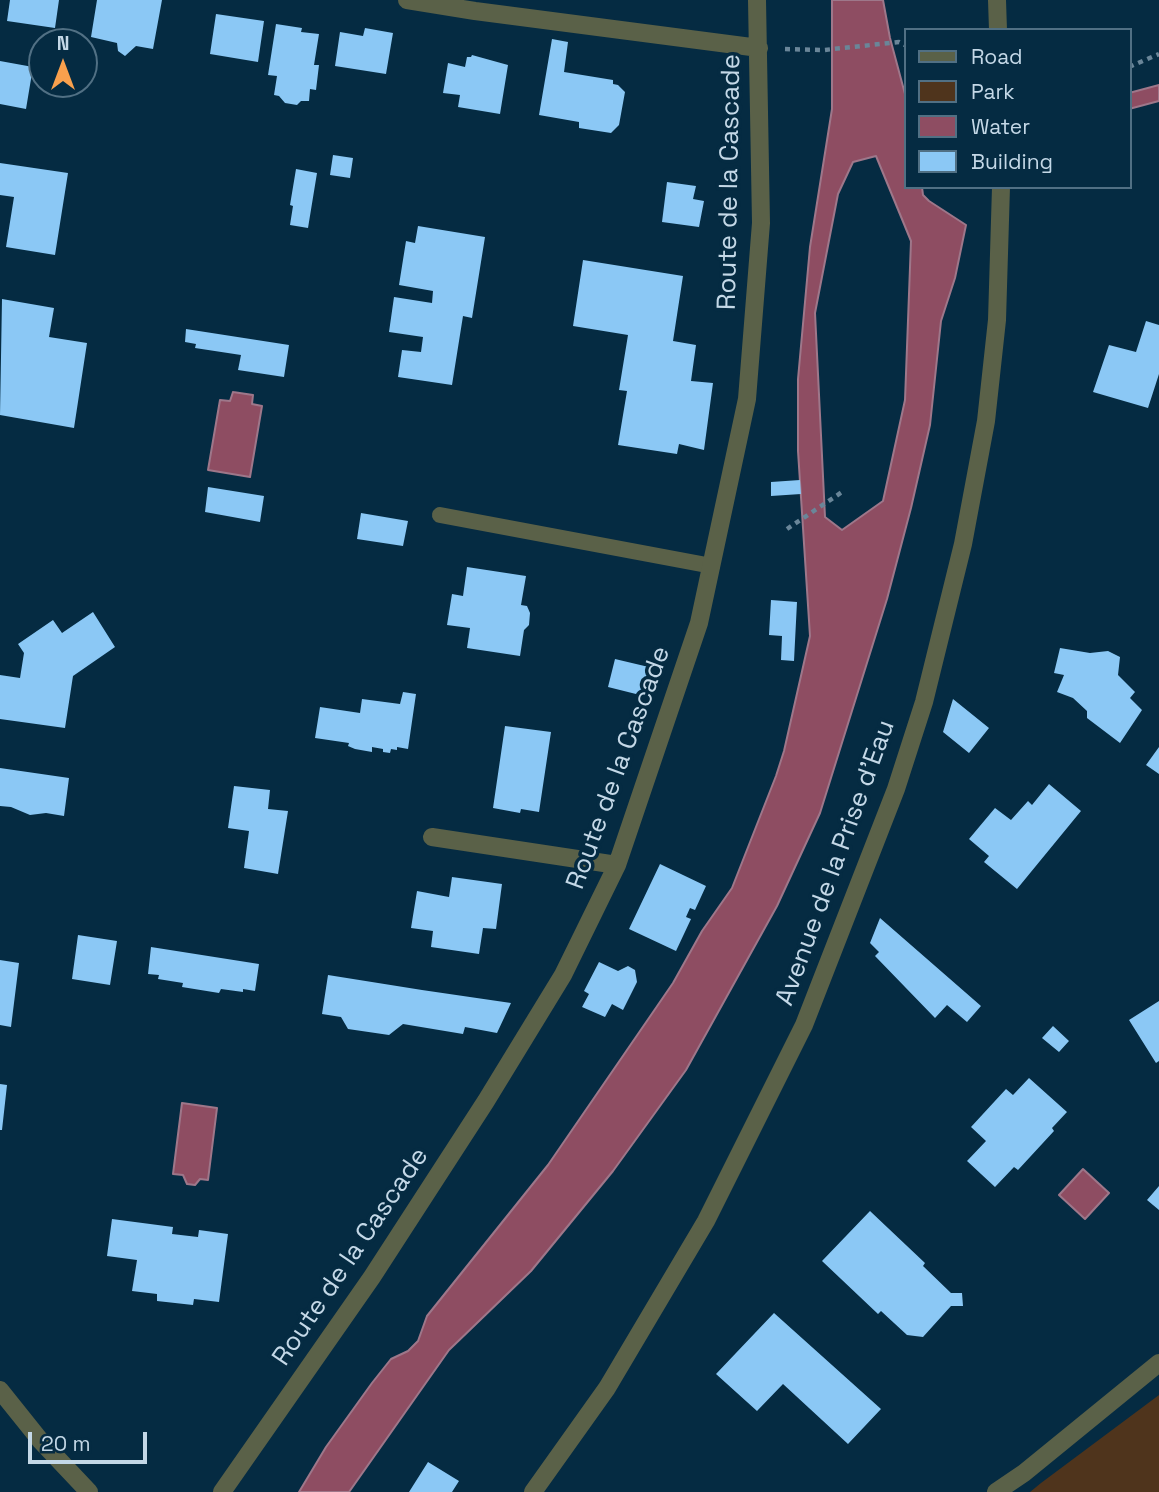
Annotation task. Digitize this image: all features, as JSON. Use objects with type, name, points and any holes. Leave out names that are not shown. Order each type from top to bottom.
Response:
[{"type":"street","points":[[407,0],[759,48]]},
{"type":"street","name":"Route de la Cascade","points":[[222,1492],[372,1277],[486,1101],[563,975],[617,865],[699,623],[747,399],[761,223],[757,0]]},
{"type":"street","points":[[997,0],[998,28]]},
{"type":"street","name":"Avenue de la Prise d'Eau","points":[[533,1492],[607,1388],[706,1221],[804,1025],[896,789],[923,702],[959,558],[986,421],[997,320],[1001,189]]},
{"type":"street","points":[[432,837],[617,865]]},
{"type":"street","points":[[996,1492],[1024,1473],[1159,1363]]},
{"type":"street","points":[[0,1390],[40,1440],[89,1492]]},
{"type":"lane","points":[[440,515],[712,566]]},
{"type":"path","points":[[759,48],[824,50],[902,43]]},
{"type":"path","points":[[1131,66],[1159,54]]},
{"type":"path","points":[[787,529],[842,492]]},
{"type":"green space","points":[[1159,1395],[1159,1492],[1030,1492],[1041,1483]]},
{"type":"water","points":[[832,0],[883,0],[904,90],[904,189],[922,189],[923,195],[929,201],[966,225],[955,278],[941,321],[930,425],[911,508],[887,599],[820,813],[777,906],[686,1070],[613,1171],[531,1271],[449,1350],[349,1492],[299,1492],[326,1447],[372,1383],[391,1359],[408,1351],[418,1341],[427,1316],[548,1165],[673,983],[702,931],[732,888],[784,751],[810,636],[798,451],[798,379],[810,247],[832,109]],"holes":[[[876,156],[911,241],[905,400],[883,501],[842,530],[825,517],[815,313],[838,194],[853,162]]]},
{"type":"water","points":[[1159,85],[1159,101],[1131,108],[1131,92]]},
{"type":"water","points":[[233,392],[253,395],[252,404],[262,406],[250,477],[208,470],[220,400],[230,401]]},
{"type":"water","points":[[182,1103],[217,1108],[208,1180],[200,1179],[195,1185],[187,1184],[183,1175],[173,1174]]},
{"type":"water","points":[[1083,1169],[1109,1193],[1085,1219],[1059,1195]]},
{"type":"building","points":[[10,0],[59,0],[55,28],[7,21]]},
{"type":"building","points":[[97,0],[162,0],[153,49],[136,46],[125,56],[118,51],[117,43],[98,39],[98,28],[92,28]]},
{"type":"building","points":[[216,14],[264,21],[258,62],[210,54]]},
{"type":"building","points":[[276,24],[302,28],[301,32],[319,34],[314,65],[319,65],[316,90],[310,89],[309,101],[301,101],[297,105],[285,103],[279,96],[274,95],[277,76],[268,75]]},
{"type":"building","points":[[365,28],[393,33],[386,74],[335,66],[340,32],[363,36]]},
{"type":"building","points":[[552,39],[568,42],[564,72],[613,80],[613,84],[625,92],[619,125],[611,133],[579,128],[579,122],[539,115]]},
{"type":"building","points":[[472,55],[508,65],[500,114],[458,107],[460,95],[443,93],[448,63],[465,67],[467,57]]},
{"type":"building","points":[[0,61],[28,66],[26,109],[0,104]]},
{"type":"building","points":[[333,155],[353,158],[350,178],[330,175]]},
{"type":"building","points":[[0,163],[68,173],[55,255],[6,247],[14,197],[0,195]]},
{"type":"building","points":[[296,169],[317,173],[308,228],[290,225],[293,206],[290,205]]},
{"type":"building","points":[[667,182],[696,186],[693,199],[704,201],[699,227],[662,222]]},
{"type":"building","points":[[418,226],[485,237],[472,318],[463,316],[452,385],[398,377],[402,350],[421,352],[423,337],[389,332],[394,297],[432,303],[433,291],[399,285],[406,241],[415,243]]},
{"type":"building","points":[[583,260],[683,276],[673,341],[696,345],[691,381],[713,383],[704,450],[679,444],[677,454],[618,445],[627,391],[619,390],[628,335],[573,326]]},
{"type":"building","points":[[2,299],[54,308],[49,337],[87,343],[74,428],[0,415]]},
{"type":"building","points":[[1146,321],[1159,325],[1159,374],[1148,408],[1093,392],[1109,345],[1136,352]]},
{"type":"building","points":[[186,329],[289,345],[284,377],[238,370],[241,355],[195,348],[196,344],[185,342]]},
{"type":"building","points":[[800,480],[801,494],[771,496],[771,482]]},
{"type":"building","points":[[208,487],[264,496],[260,522],[205,512]]},
{"type":"building","points":[[361,513],[408,521],[403,546],[357,539]]},
{"type":"building","points":[[467,567],[526,576],[521,605],[527,606],[530,613],[520,656],[467,648],[470,628],[447,625],[452,594],[463,596]]},
{"type":"building","points":[[771,600],[797,602],[794,661],[781,660],[782,636],[769,635]]},
{"type":"building","points":[[93,612],[115,647],[73,676],[65,728],[0,719],[0,675],[20,678],[24,653],[18,644],[53,620],[62,633]]},
{"type":"building","points":[[1060,648],[1090,653],[1108,651],[1120,657],[1118,675],[1135,692],[1130,698],[1142,710],[1120,743],[1087,718],[1087,711],[1073,698],[1057,692],[1064,675],[1054,673]]},
{"type":"building","points":[[615,659],[653,668],[644,696],[608,687]]},
{"type":"building","points":[[403,692],[416,694],[408,749],[397,747],[397,750],[391,749],[390,753],[372,747],[372,752],[355,749],[348,746],[349,743],[315,738],[320,707],[360,713],[362,699],[400,704]]},
{"type":"building","points":[[953,699],[989,728],[969,753],[943,732]]},
{"type":"building","points":[[505,726],[551,732],[539,812],[521,809],[520,813],[493,808]]},
{"type":"building","points":[[1159,747],[1159,774],[1146,765]]},
{"type":"building","points":[[0,768],[69,778],[64,816],[46,813],[30,815],[11,807],[0,806]]},
{"type":"building","points":[[1049,784],[1081,811],[1017,889],[984,862],[989,856],[969,839],[995,808],[1011,820],[1028,801],[1032,805]]},
{"type":"building","points":[[234,786],[270,790],[268,809],[288,811],[278,874],[244,868],[249,831],[228,828]]},
{"type":"building","points":[[660,864],[706,886],[695,910],[690,908],[686,917],[691,919],[676,951],[629,929]]},
{"type":"building","points":[[452,877],[502,884],[496,929],[483,928],[479,954],[431,947],[433,931],[411,928],[417,891],[449,897]]},
{"type":"building","points":[[880,918],[981,1006],[967,1022],[947,1005],[935,1018],[875,956],[879,952],[870,943]]},
{"type":"building","points":[[78,935],[117,941],[110,985],[72,979]]},
{"type":"building","points":[[151,947],[259,964],[255,991],[221,989],[219,993],[182,987],[183,983],[158,979],[159,975],[148,974]]},
{"type":"building","points":[[0,960],[19,963],[11,1027],[0,1025]]},
{"type":"building","points":[[599,962],[618,971],[628,966],[635,970],[637,982],[623,1010],[612,1004],[605,1017],[582,1007],[589,994],[584,991]]},
{"type":"building","points":[[328,975],[511,1003],[497,1033],[465,1027],[463,1034],[403,1024],[389,1035],[348,1029],[341,1017],[322,1014]]},
{"type":"building","points":[[1159,1001],[1159,1061],[1156,1063],[1129,1020]]},
{"type":"building","points":[[1053,1026],[1069,1041],[1059,1052],[1042,1038]]},
{"type":"building","points":[[1029,1078],[1067,1112],[1052,1128],[1054,1131],[1018,1170],[1014,1167],[995,1187],[967,1161],[986,1141],[971,1127],[1006,1089],[1013,1095]]},
{"type":"building","points":[[0,1084],[7,1085],[2,1130],[0,1130]]},
{"type":"building","points":[[1159,1186],[1159,1210],[1147,1200]]},
{"type":"building","points":[[870,1211],[925,1263],[923,1266],[951,1293],[962,1293],[963,1306],[951,1306],[923,1337],[907,1335],[881,1311],[878,1314],[822,1261]]},
{"type":"building","points":[[112,1219],[173,1227],[172,1234],[198,1237],[199,1230],[228,1234],[219,1302],[194,1299],[193,1305],[157,1301],[157,1294],[132,1291],[137,1260],[107,1256]]},
{"type":"building","points":[[774,1313],[881,1409],[848,1444],[783,1384],[757,1411],[716,1374]]},
{"type":"building","points":[[428,1462],[459,1481],[452,1492],[409,1492]]}]
